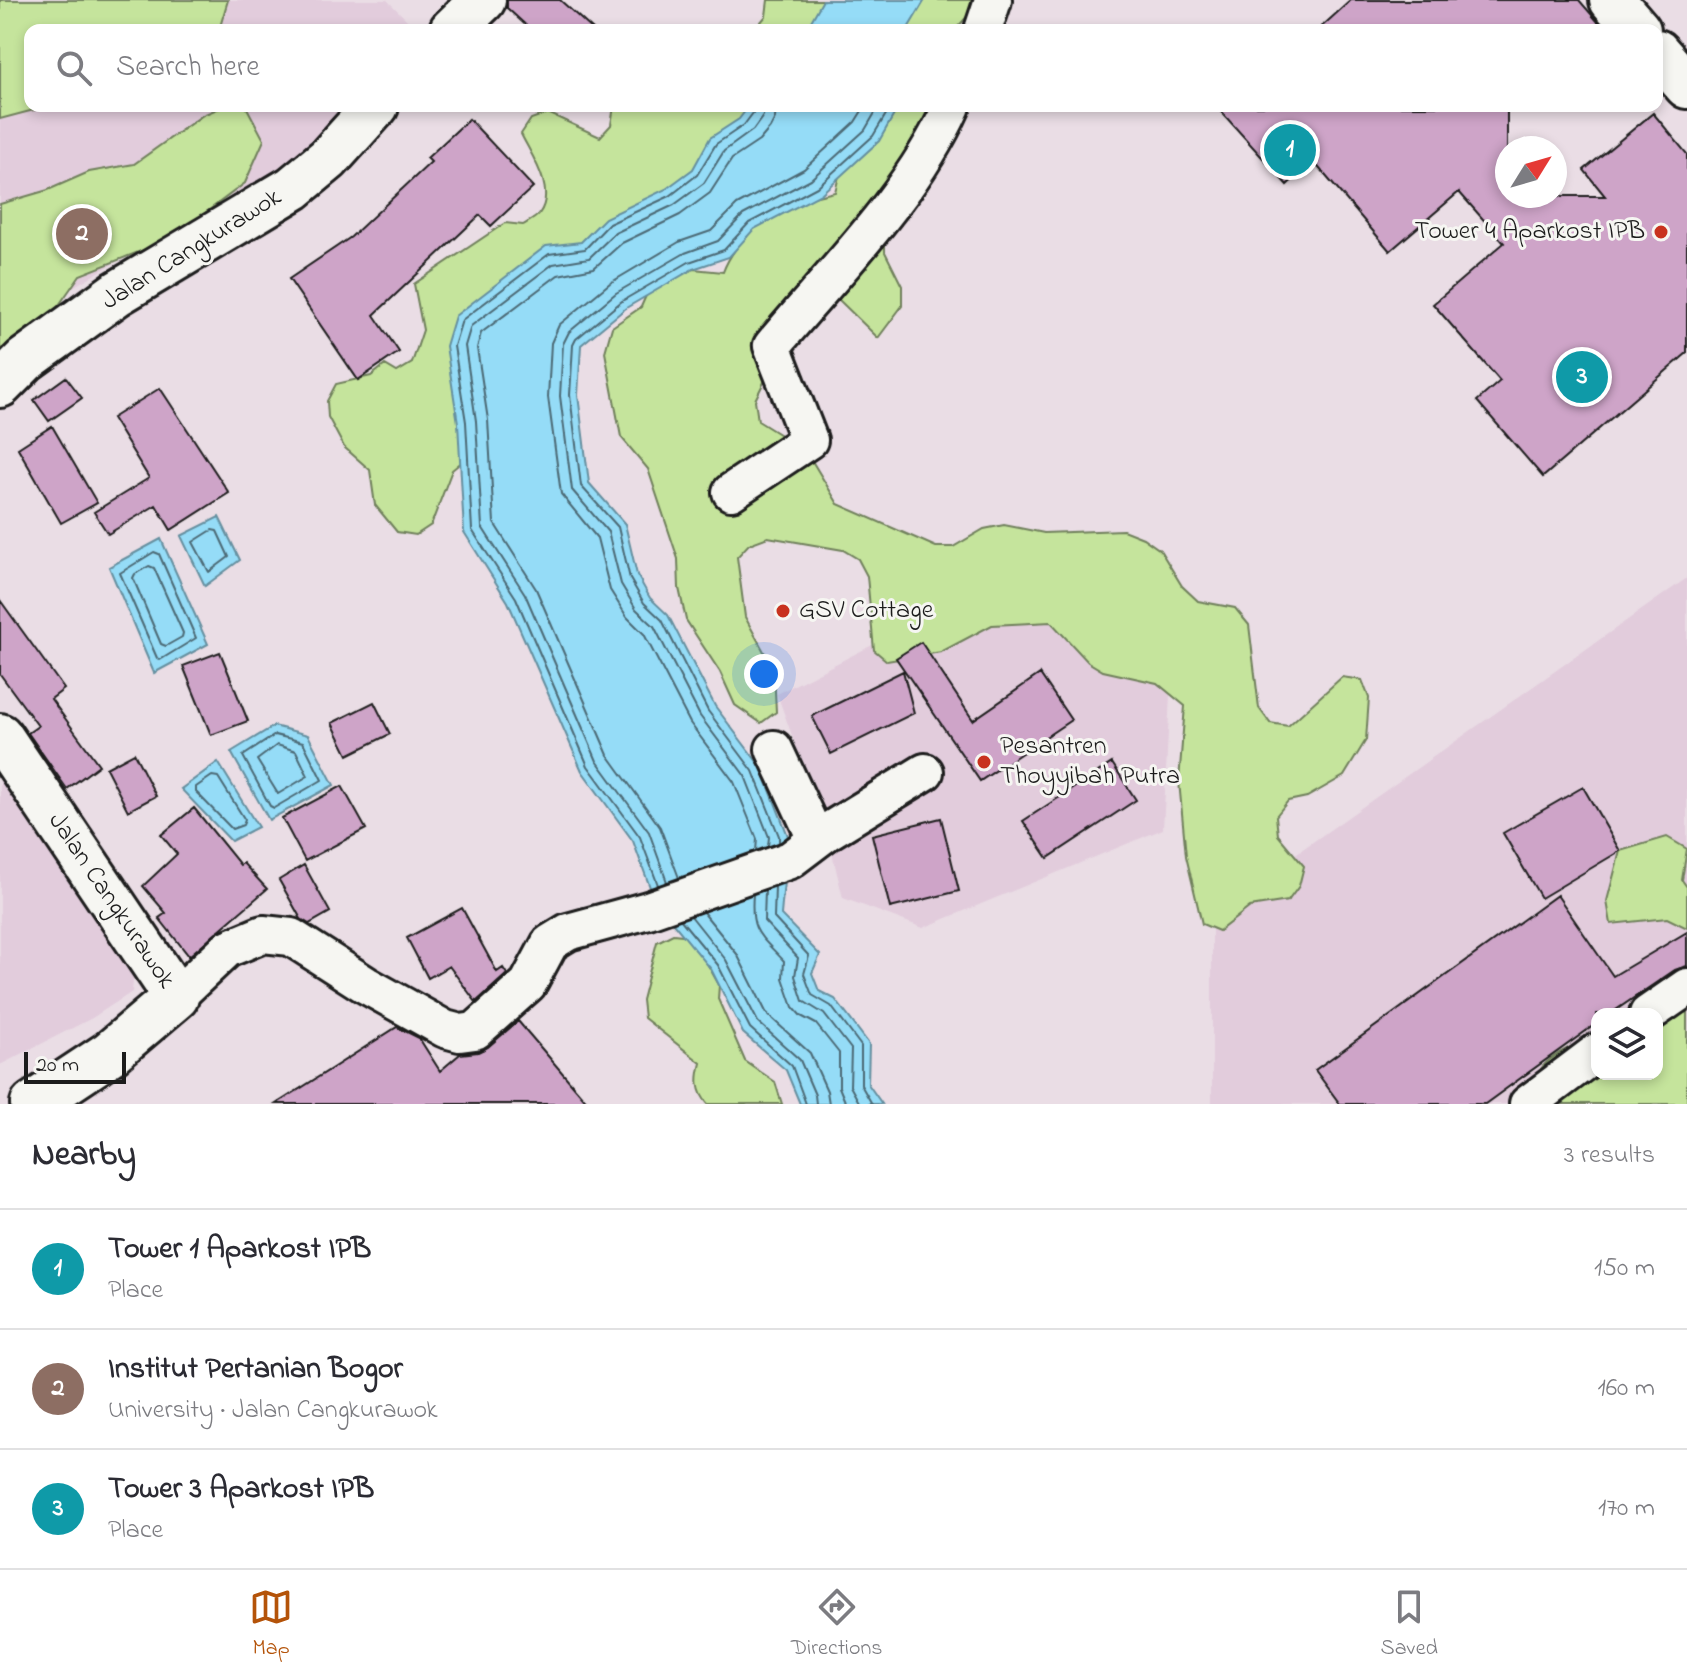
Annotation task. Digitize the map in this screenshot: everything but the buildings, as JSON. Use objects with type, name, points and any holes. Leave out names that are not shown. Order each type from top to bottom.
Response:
[{"type":"street","points":[[458,24],[483,0]]},
{"type":"street","points":[[985,24],[993,0]]},
{"type":"street","points":[[1612,0],[1633,24]]},
{"type":"street","points":[[1663,59],[1687,86]]},
{"type":"street","name":"Jalan Cangkurawok","points":[[0,385],[25,360],[116,294],[293,188],[328,159],[371,112]]},
{"type":"street","points":[[731,492],[809,440],[772,346],[891,204],[939,134],[949,112]]},
{"type":"street","name":"Jalan Cangkurawok","points":[[0,736],[176,997],[110,1053],[33,1104]]},
{"type":"street","points":[[774,749],[803,849]]},
{"type":"street","points":[[176,997],[227,949],[263,934],[291,937],[366,985],[445,1029],[460,1033],[475,1031],[528,984],[550,943],[568,932],[648,910],[803,849],[925,772]]},
{"type":"street","points":[[1657,1008],[1687,987]]},
{"type":"street","points":[[1528,1104],[1591,1057]]},
{"type":"shaded area","points":[[0,0],[387,0],[411,24],[24,24],[24,112],[348,112],[317,146],[14,321],[0,343]]},
{"type":"shaded area","points":[[1687,578],[1687,1104],[1212,1104],[1212,913]]},
{"type":"shaded area","name":"Pesantren Thoyyibah Putra","points":[[1114,611],[1170,695],[1163,829],[923,928],[843,898],[827,832],[777,694],[925,618]]},
{"type":"shaded area","points":[[0,758],[136,947],[132,992],[92,1018],[0,1065]]},
{"type":"green space","points":[[0,0],[228,0],[221,24],[24,24],[26,112],[0,119]]},
{"type":"green space","points":[[768,0],[831,0],[813,24],[759,24],[766,16]]},
{"type":"green space","points":[[911,0],[982,0],[960,24],[908,24]]},
{"type":"green space","points":[[210,112],[249,112],[264,140],[245,183],[169,240],[80,275],[52,315],[14,344],[0,349],[0,204],[48,190],[89,172],[134,164]]},
{"type":"green space","points":[[613,112],[763,112],[481,446],[452,470],[431,525],[416,535],[397,532],[375,505],[370,470],[344,447],[328,417],[327,401],[336,384],[371,376],[385,365],[397,372],[412,363],[423,330],[414,284],[505,223],[523,225],[539,214],[544,205],[544,184],[521,134],[531,119],[548,113],[600,137],[611,125]]},
{"type":"green space","points":[[870,112],[950,112],[885,230],[885,252],[902,286],[902,306],[878,338],[837,298],[821,307],[765,380],[755,400],[758,421],[806,451],[838,504],[936,547],[953,547],[984,529],[1004,525],[1044,533],[1123,530],[1143,538],[1160,550],[1182,586],[1198,601],[1235,608],[1249,625],[1259,708],[1270,723],[1288,726],[1342,677],[1362,680],[1369,698],[1366,740],[1344,776],[1307,797],[1288,801],[1276,816],[1278,835],[1304,866],[1299,886],[1288,901],[1250,907],[1219,931],[1202,924],[1186,856],[1179,781],[1185,706],[1157,683],[1103,671],[1088,662],[1051,622],[992,625],[941,652],[887,661],[874,650],[867,576],[858,559],[843,550],[768,537],[749,544],[737,557],[745,617],[774,670],[776,712],[761,723],[735,705],[720,672],[686,620],[679,588],[678,559],[648,469],[621,437],[605,352],[612,327],[641,307],[648,291],[693,269],[723,272],[738,246],[770,207],[835,192],[844,156]]},
{"type":"green space","points":[[1667,837],[1687,849],[1682,880],[1687,887],[1687,928],[1667,918],[1611,924],[1607,901],[1620,851]]},
{"type":"green space","points":[[673,934],[692,936],[719,985],[718,999],[745,1061],[775,1082],[782,1104],[708,1104],[698,1084],[701,1063],[644,1018],[642,1000],[657,942]]},
{"type":"green space","points":[[1687,1012],[1687,1104],[1533,1104],[1541,1069],[1555,1056],[1588,1038],[1591,1080],[1663,1080],[1663,1017]]},
{"type":"water","points":[[823,0],[925,0],[911,24],[809,24]]},
{"type":"water","points":[[744,112],[896,112],[879,141],[821,194],[754,229],[729,257],[693,269],[626,308],[581,345],[578,395],[589,483],[625,524],[637,575],[650,598],[668,615],[715,706],[761,767],[788,836],[781,915],[820,955],[812,973],[819,991],[835,999],[869,1044],[868,1084],[882,1104],[800,1104],[786,1070],[743,1033],[711,969],[655,901],[633,841],[582,771],[508,602],[464,532],[458,423],[446,346],[455,316],[546,246],[581,242],[605,218],[666,189],[693,169],[710,138]]},
{"type":"water","points":[[219,517],[240,560],[205,586],[181,536]]},
{"type":"water","points":[[161,539],[208,644],[154,673],[109,567]]},
{"type":"water","points":[[274,726],[308,735],[334,785],[269,820],[231,752]]},
{"type":"water","points":[[218,762],[258,827],[231,841],[181,789]]},
{"type":"place","name":"Tower 1 Aparkost IPB","points":[[1290,150]]},
{"type":"place","name":"Tower 4 Aparkost IPB","points":[[1661,232]]},
{"type":"place","name":"Institut Pertanian Bogor","points":[[82,234]]},
{"type":"place","name":"Tower 3 Aparkost IPB","points":[[1582,377]]},
{"type":"place","name":"GSV Cottage","points":[[783,611]]},
{"type":"place","name":"Pesantren Thoyyibah Putra","points":[[984,762]]}]
